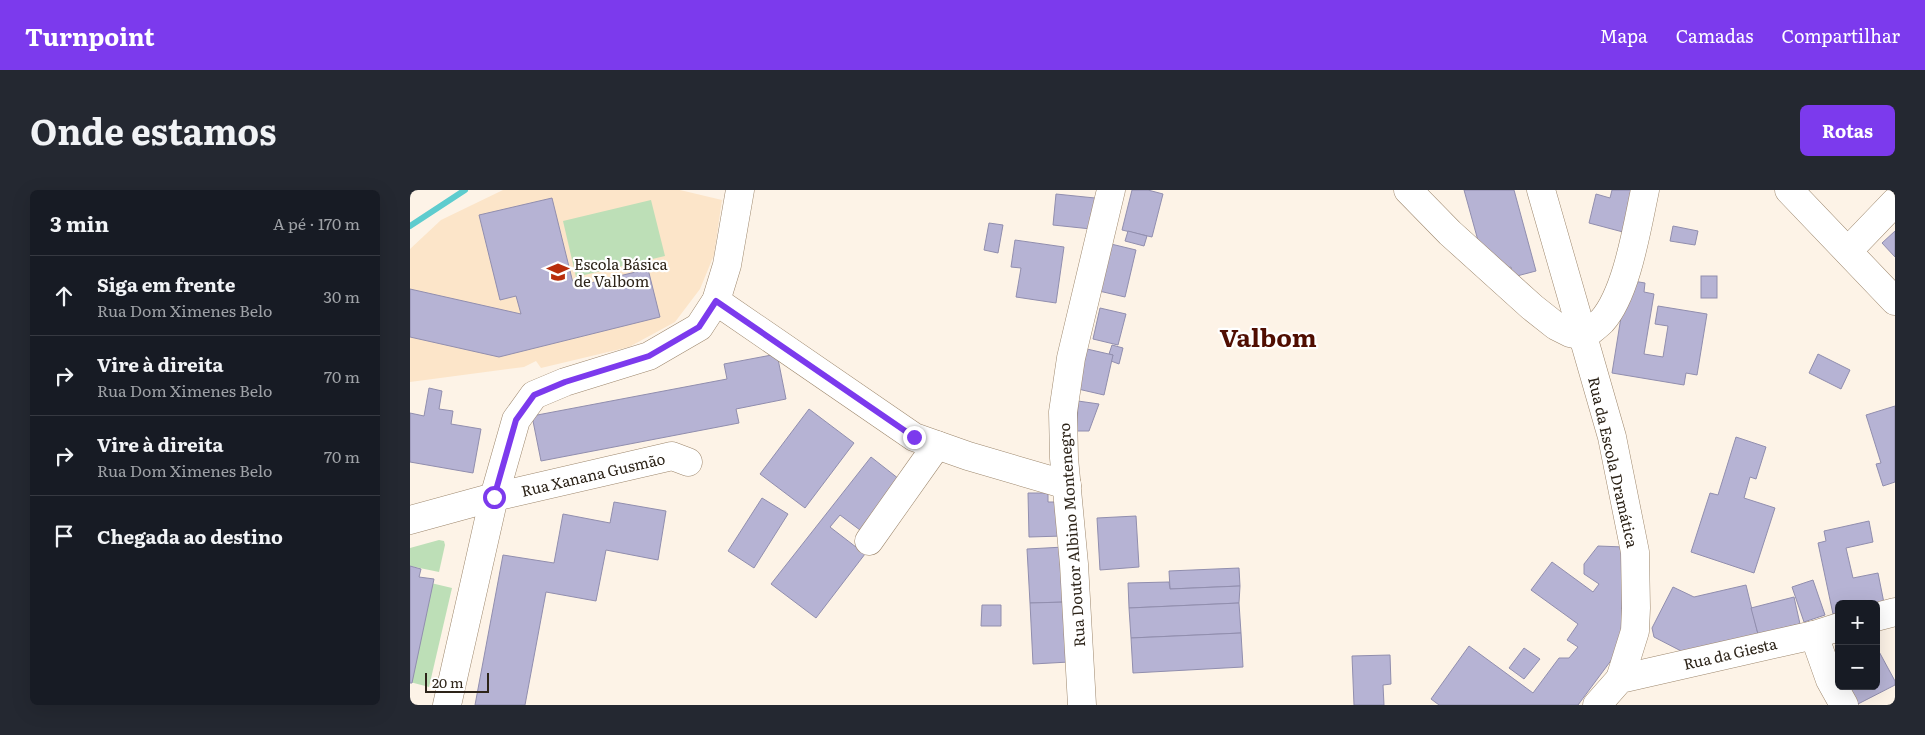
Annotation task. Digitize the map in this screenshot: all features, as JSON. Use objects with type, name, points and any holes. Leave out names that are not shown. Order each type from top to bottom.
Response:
[{"type":"street","points":[[447,705],[494,497],[516,420],[534,395],[565,382],[649,356],[699,327],[716,301],[727,265],[740,190]]},
{"type":"street","name":"Rua Doutor Albino Montenegro","points":[[1082,705],[1063,412],[1071,358],[1111,190]]},
{"type":"street","points":[[1408,190],[1450,233],[1532,307],[1556,326],[1570,333],[1584,336],[1602,321],[1616,300],[1631,251],[1645,190]]},
{"type":"street","name":"Rua da Escola Dramática","points":[[1541,190],[1612,437],[1635,552],[1635,631],[1620,678]]},
{"type":"street","points":[[1789,190],[1895,301]]},
{"type":"street","points":[[1848,251],[1895,202]]},
{"type":"street","points":[[716,301],[914,437],[968,456],[1067,485]]},
{"type":"street","points":[[869,541],[937,445]]},
{"type":"street","name":"Rua Xanana Gusmão","points":[[410,520],[494,497],[672,456],[688,462]]},
{"type":"street","points":[[1880,616],[1895,612]]},
{"type":"street","points":[[1826,631],[1830,680],[1844,705]]},
{"type":"street","name":"Rua da Giesta","points":[[1620,678],[1826,631]]},
{"type":"street","points":[[1596,705],[1620,678]]},
{"type":"shaded area","name":"Escola Básica de Valbom","points":[[503,190],[680,190],[722,200],[714,255],[700,289],[675,322],[629,347],[541,368],[536,361],[524,367],[410,382],[410,249],[441,220]]},
{"type":"green space","points":[[651,200],[665,256],[576,277],[563,221]]},
{"type":"green space","points":[[439,540],[444,541],[445,545],[439,572],[410,566],[410,548]]},
{"type":"green space","points":[[410,578],[452,588],[429,687],[410,682]]},
{"type":"building","points":[[1132,190],[1148,190],[1163,194],[1152,237],[1122,230]]},
{"type":"building","points":[[1464,190],[1514,190],[1536,271],[1513,277],[1511,267],[1487,273]]},
{"type":"building","points":[[1612,190],[1633,190],[1623,232],[1589,223],[1596,194],[1610,198]]},
{"type":"building","points":[[1056,194],[1095,198],[1091,229],[1053,225]]},
{"type":"building","points":[[552,198],[574,287],[648,269],[660,317],[499,357],[410,337],[410,289],[521,314],[516,296],[500,300],[479,215]]},
{"type":"building","points":[[989,223],[1003,225],[998,253],[984,250]]},
{"type":"building","points":[[1673,226],[1698,231],[1695,245],[1670,241]]},
{"type":"building","points":[[1128,231],[1147,236],[1144,246],[1125,241]]},
{"type":"building","points":[[1895,231],[1895,257],[1882,243]]},
{"type":"building","points":[[1015,240],[1064,247],[1056,303],[1016,297],[1021,268],[1011,267]]},
{"type":"building","points":[[1111,244],[1136,250],[1125,297],[1099,291]]},
{"type":"building","points":[[1701,276],[1717,276],[1717,298],[1701,298]]},
{"type":"building","points":[[1627,280],[1645,283],[1644,292],[1654,294],[1644,354],[1663,357],[1668,326],[1655,324],[1658,306],[1707,314],[1697,375],[1686,373],[1684,385],[1612,373]]},
{"type":"building","points":[[1100,308],[1126,314],[1118,345],[1093,339]]},
{"type":"building","points":[[1112,345],[1123,348],[1119,364],[1111,361],[1113,355],[1109,354]]},
{"type":"building","points":[[1087,349],[1113,355],[1104,395],[1078,389]]},
{"type":"building","points":[[777,354],[786,399],[736,409],[739,423],[541,461],[532,416],[727,379],[724,364]]},
{"type":"building","points":[[1818,354],[1850,370],[1841,389],[1809,373]]},
{"type":"building","points":[[429,388],[442,391],[439,409],[453,411],[451,424],[481,429],[473,473],[410,462],[410,413],[424,416]]},
{"type":"building","points":[[1078,401],[1099,404],[1089,431],[1077,431]]},
{"type":"building","points":[[1895,406],[1895,482],[1883,486],[1876,464],[1881,463],[1866,415]]},
{"type":"building","points":[[809,409],[854,443],[805,508],[760,474]]},
{"type":"building","points":[[1736,437],[1766,447],[1756,479],[1750,477],[1744,498],[1775,508],[1754,573],[1691,552],[1710,493],[1718,495]]},
{"type":"building","points":[[871,457],[899,479],[860,530],[840,515],[830,527],[865,554],[816,618],[771,584]]},
{"type":"building","points":[[1028,493],[1048,493],[1048,502],[1062,502],[1063,536],[1029,537]]},
{"type":"building","points":[[762,498],[788,514],[754,568],[728,551]]},
{"type":"building","points":[[614,502],[666,511],[658,560],[606,550],[596,601],[546,592],[525,705],[475,705],[503,555],[554,563],[563,514],[610,523]]},
{"type":"building","points":[[1136,516],[1139,567],[1100,570],[1097,518]]},
{"type":"building","points":[[1869,521],[1873,542],[1846,548],[1853,578],[1878,573],[1884,603],[1880,603],[1880,600],[1835,600],[1835,614],[1833,614],[1818,543],[1826,541],[1824,531]]},
{"type":"building","points":[[1598,546],[1624,547],[1621,647],[1578,705],[1439,705],[1431,699],[1469,646],[1533,693],[1559,658],[1569,658],[1578,647],[1567,640],[1578,624],[1531,590],[1552,562],[1593,592],[1599,584],[1584,574],[1584,564]]},
{"type":"building","points":[[1064,547],[1066,602],[1030,603],[1027,549]]},
{"type":"building","points":[[410,566],[421,569],[419,577],[434,579],[412,683],[410,683]]},
{"type":"building","points":[[1239,568],[1240,586],[1170,589],[1169,571]]},
{"type":"building","points":[[1813,580],[1825,615],[1804,622],[1792,587]]},
{"type":"building","points":[[1169,582],[1170,589],[1240,586],[1239,603],[1129,608],[1128,583]]},
{"type":"building","points":[[1746,585],[1758,634],[1683,652],[1654,637],[1652,628],[1673,587],[1694,597]]},
{"type":"building","points":[[1794,597],[1800,624],[1758,634],[1751,608]]},
{"type":"building","points":[[1066,602],[1069,662],[1033,664],[1030,603]]},
{"type":"building","points":[[1239,603],[1241,633],[1131,638],[1129,608]]},
{"type":"building","points":[[982,605],[1001,605],[1001,626],[981,626]]},
{"type":"building","points":[[1241,633],[1243,667],[1133,673],[1131,638]]},
{"type":"building","points":[[1524,648],[1540,659],[1524,679],[1509,668]]},
{"type":"building","points":[[1880,653],[1895,681],[1895,685],[1858,704],[1850,690],[1880,690]]},
{"type":"building","points":[[1390,655],[1391,684],[1383,685],[1384,705],[1354,705],[1352,656]]},
{"type":"waterway","points":[[410,226],[465,190]]},
{"type":"place","name":"Escola Básica de Valbom","points":[[558,272]]},
{"type":"district","name":"Valbom","points":[[1268,336]]},
{"type":"route","points":[[494,497],[516,420],[534,395],[565,382],[649,356],[699,327],[716,301],[914,437]]}]
